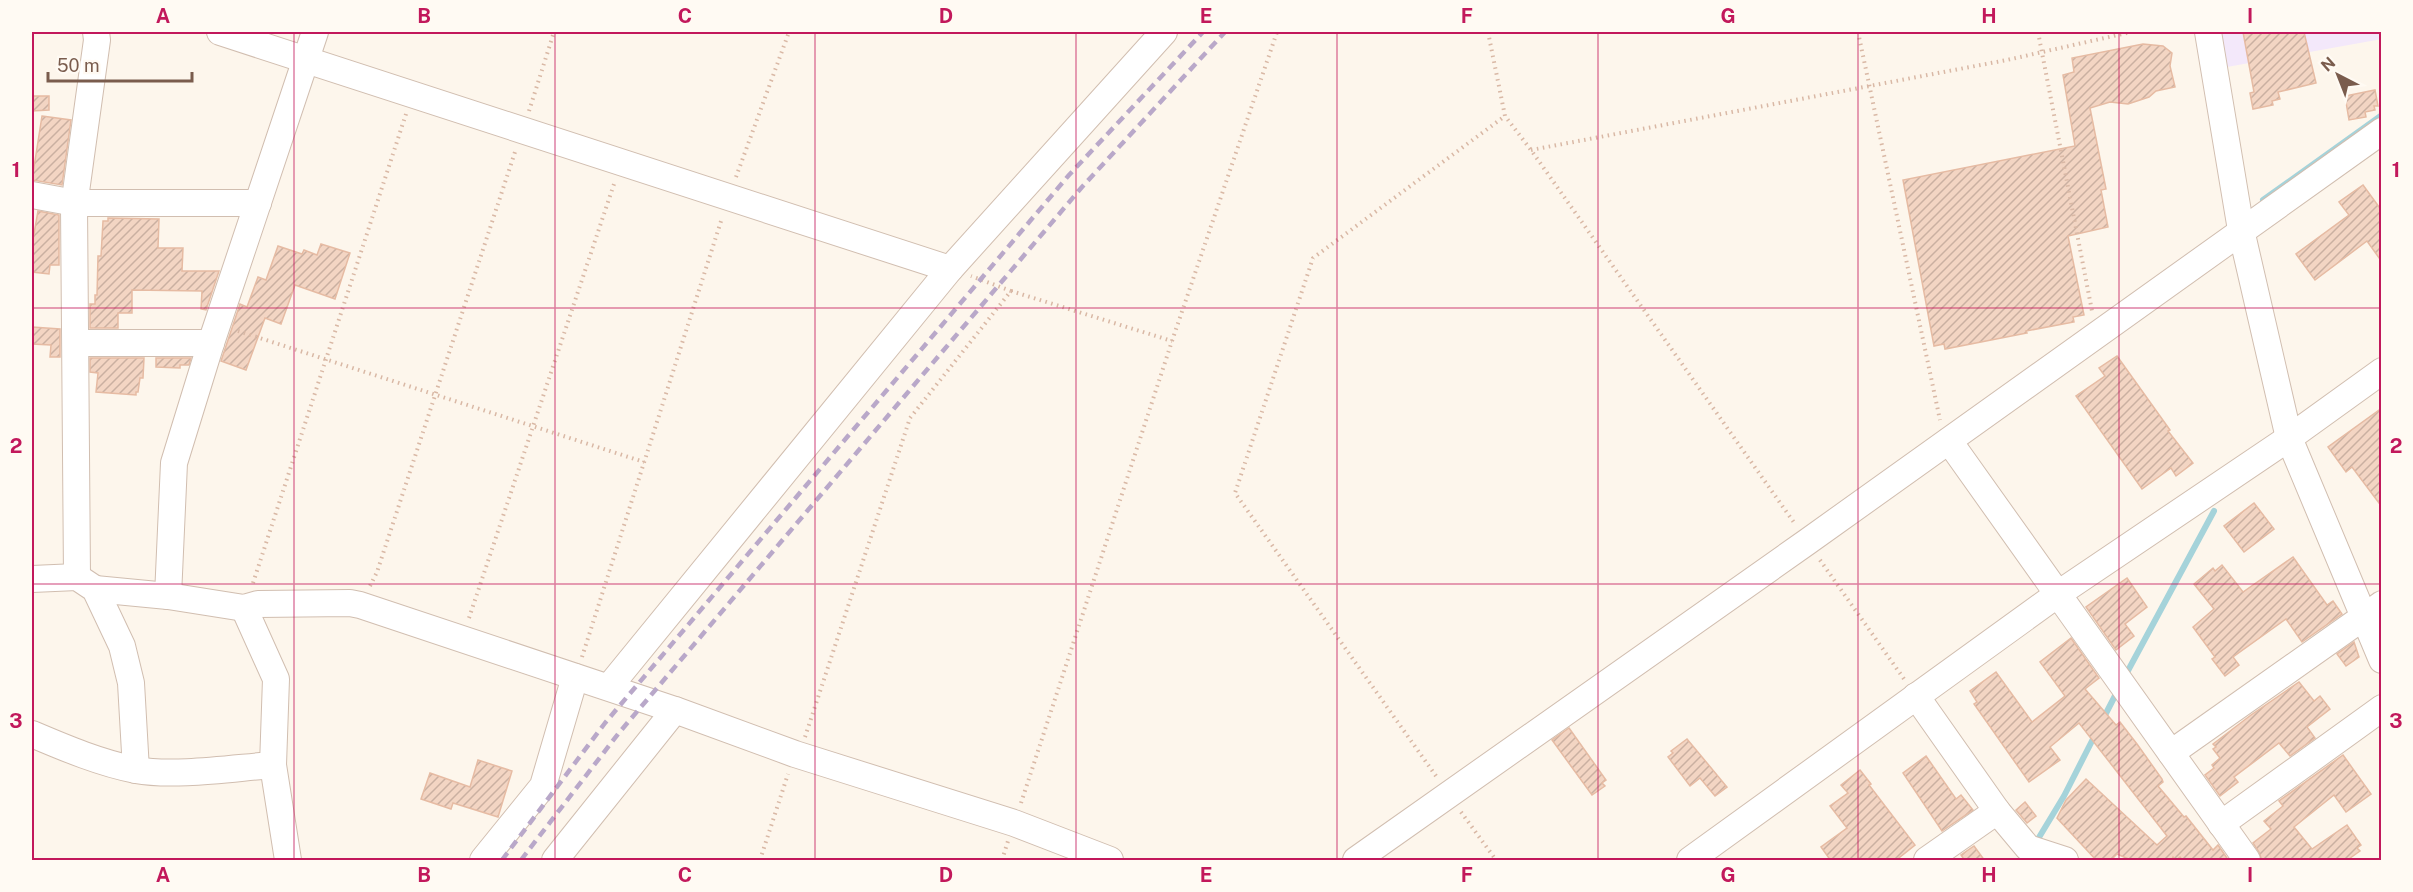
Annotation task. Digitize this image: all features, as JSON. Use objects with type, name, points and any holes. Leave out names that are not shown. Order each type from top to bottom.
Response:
[{"type":"street","points":[[96,32],[97,40],[75,203],[76,343],[86,583],[122,646],[131,683],[136,770]]},
{"type":"street","points":[[220,32],[950,268]]},
{"type":"street","points":[[168,596],[174,463],[214,333],[315,32]]},
{"type":"street","points":[[609,687],[950,268],[1164,32]]},
{"type":"street","points":[[2208,32],[2241,230],[2289,438],[2372,611],[2382,660]]},
{"type":"street","points":[[1356,861],[2382,131]]},
{"type":"street","points":[[32,195],[75,203],[258,203]]},
{"type":"street","points":[[76,343],[214,333]]},
{"type":"street","points":[[1690,861],[2058,594],[2289,438],[2382,370]]},
{"type":"street","points":[[1955,436],[2058,594],[2247,861]]},
{"type":"street","points":[[32,579],[86,583],[246,608],[258,604],[350,603],[360,605],[609,687],[795,754],[1014,823],[1110,861]]},
{"type":"street","points":[[246,608],[276,679],[273,765],[288,861]]},
{"type":"street","points":[[2171,753],[2372,611]]},
{"type":"street","points":[[483,861],[543,786],[575,677]]},
{"type":"street","points":[[1916,696],[1997,811],[2024,854],[2065,861]]},
{"type":"street","points":[[2221,824],[2382,708]]},
{"type":"street","points":[[555,861],[675,710]]},
{"type":"street","points":[[32,734],[67,749],[136,770],[162,772],[273,765]]},
{"type":"street","points":[[1927,861],[1997,811]]},
{"type":"path","points":[[360,605],[376,572],[554,32]]},
{"type":"path","points":[[575,677],[729,197],[789,32]]},
{"type":"path","points":[[1002,861],[1172,341],[1277,32]]},
{"type":"path","points":[[1488,32],[1505,117],[1532,150],[1916,696]]},
{"type":"path","points":[[1858,32],[1940,420],[1955,436]]},
{"type":"path","points":[[2038,32],[2097,335]]},
{"type":"path","points":[[1532,150],[1869,86],[2131,32]]},
{"type":"path","points":[[246,608],[412,94]]},
{"type":"path","points":[[1496,861],[1235,493],[1313,258],[1505,117]]},
{"type":"path","points":[[462,639],[621,162]]},
{"type":"path","points":[[950,268],[1011,291],[1172,341]]},
{"type":"path","points":[[760,861],[795,754],[803,742],[910,418],[1011,291]]},
{"type":"path","points":[[214,333],[326,358],[644,462]]},
{"type":"shaded area","points":[[2221,32],[2381,32],[2382,39],[2227,67]]},
{"type":"building","points":[[2243,32],[2304,32],[2316,83],[2278,92],[2280,99],[2272,101],[2273,105],[2253,109],[2250,93],[2254,92]]},
{"type":"building","points":[[2143,44],[2163,46],[2172,53],[2170,66],[2175,87],[2156,91],[2149,97],[2128,104],[2110,102],[2090,108],[2106,189],[2101,190],[2108,227],[2068,236],[2084,315],[2073,317],[2074,322],[2026,331],[2027,333],[1945,349],[1944,344],[1934,346],[1903,180],[2075,146],[2063,75],[2074,72],[2072,58]]},
{"type":"building","points":[[2375,90],[2378,106],[2374,106],[2375,110],[2365,112],[2366,117],[2349,120],[2345,96]]},
{"type":"building","points":[[32,96],[49,96],[49,110],[32,111]]},
{"type":"building","points":[[42,116],[71,120],[62,185],[32,180]]},
{"type":"building","points":[[2363,185],[2382,211],[2382,262],[2367,241],[2315,280],[2296,254],[2349,215],[2339,202]]},
{"type":"building","points":[[38,211],[59,215],[59,265],[50,265],[49,274],[32,272],[32,245]]},
{"type":"building","points":[[108,218],[159,219],[158,248],[183,248],[182,271],[219,271],[206,310],[201,309],[202,291],[132,290],[132,313],[118,313],[118,328],[90,328],[90,304],[95,304],[95,295],[97,295],[98,256],[101,256],[103,221],[108,221]]},
{"type":"building","points":[[321,244],[350,253],[335,299],[295,285],[281,324],[265,318],[246,370],[221,361],[240,304],[247,307],[258,277],[266,280],[278,246],[302,254],[304,250],[317,255]]},
{"type":"building","points":[[32,327],[60,329],[60,357],[50,357],[51,345],[32,344]]},
{"type":"building","points":[[2117,356],[2170,430],[2168,431],[2193,463],[2176,476],[2171,468],[2142,489],[2076,396],[2105,376],[2099,368]]},
{"type":"building","points":[[90,358],[144,358],[143,378],[140,378],[136,395],[96,392],[98,373],[90,372]]},
{"type":"building","points":[[156,358],[191,358],[189,365],[180,365],[180,368],[156,367]]},
{"type":"building","points":[[2382,408],[2382,507],[2352,467],[2346,472],[2328,447]]},
{"type":"building","points":[[2254,503],[2274,529],[2244,552],[2224,526]]},
{"type":"building","points":[[2293,557],[2327,605],[2333,601],[2342,614],[2302,642],[2286,619],[2233,657],[2239,665],[2225,676],[2212,659],[2215,657],[2193,627],[2214,609],[2194,584],[2213,568],[2215,571],[2222,565],[2243,592]]},
{"type":"building","points":[[2127,578],[2147,607],[2125,624],[2134,636],[2116,650],[2086,607]]},
{"type":"building","points":[[2071,638],[2099,678],[2085,689],[2116,725],[2120,722],[2137,744],[2162,779],[2163,782],[2158,786],[2213,850],[2218,845],[2229,861],[2183,861],[2180,857],[2176,860],[2173,857],[2174,861],[2133,861],[2117,854],[2110,861],[2097,861],[2057,818],[2066,800],[2086,779],[2157,845],[2167,836],[2079,723],[2050,747],[2060,760],[2029,782],[1974,704],[1977,702],[1970,691],[1996,672],[2032,722],[2065,696],[2040,662]]},
{"type":"building","points":[[2354,642],[2359,657],[2346,666],[2337,654]]},
{"type":"building","points":[[2299,682],[2314,701],[2320,696],[2330,709],[2307,727],[2315,738],[2290,756],[2279,743],[2234,777],[2238,782],[2220,796],[2205,775],[2214,768],[2212,765],[2220,758],[2213,749],[2216,747],[2213,744]]},
{"type":"building","points":[[1569,728],[1606,780],[1602,783],[1605,786],[1592,795],[1552,740]]},
{"type":"building","points":[[1687,739],[1727,787],[1715,796],[1700,778],[1690,786],[1668,757],[1673,753],[1671,751]]},
{"type":"building","points":[[2343,755],[2371,794],[2346,812],[2334,795],[2294,827],[2312,849],[2347,825],[2361,845],[2357,848],[2360,851],[2346,861],[2262,861],[2253,843],[2271,829],[2264,821],[2283,806],[2279,801]]},
{"type":"building","points":[[1926,756],[1956,799],[1961,795],[1973,810],[1942,831],[1903,773]]},
{"type":"building","points":[[478,760],[512,771],[498,817],[453,803],[451,809],[421,799],[430,773],[470,787]]},
{"type":"building","points":[[1860,770],[1915,845],[1895,861],[1831,861],[1821,847],[1847,828],[1830,806],[1848,793],[1841,785]]},
{"type":"building","points":[[2025,802],[2036,816],[2027,823],[2016,810]]},
{"type":"building","points":[[1974,846],[1985,861],[1965,861],[1961,855]]},
{"type":"waterway","points":[[2263,200],[2382,115]]},
{"type":"waterway","points":[[2124,678],[2214,511]]},
{"type":"waterway","points":[[2102,721],[2118,690]]},
{"type":"waterway","points":[[2035,844],[2064,796],[2095,735]]},
{"type":"railway","points":[[502,860],[605,723],[1069,175],[1203,32]]},
{"type":"railway","points":[[521,860],[618,734],[1082,187],[1225,32]]}]
